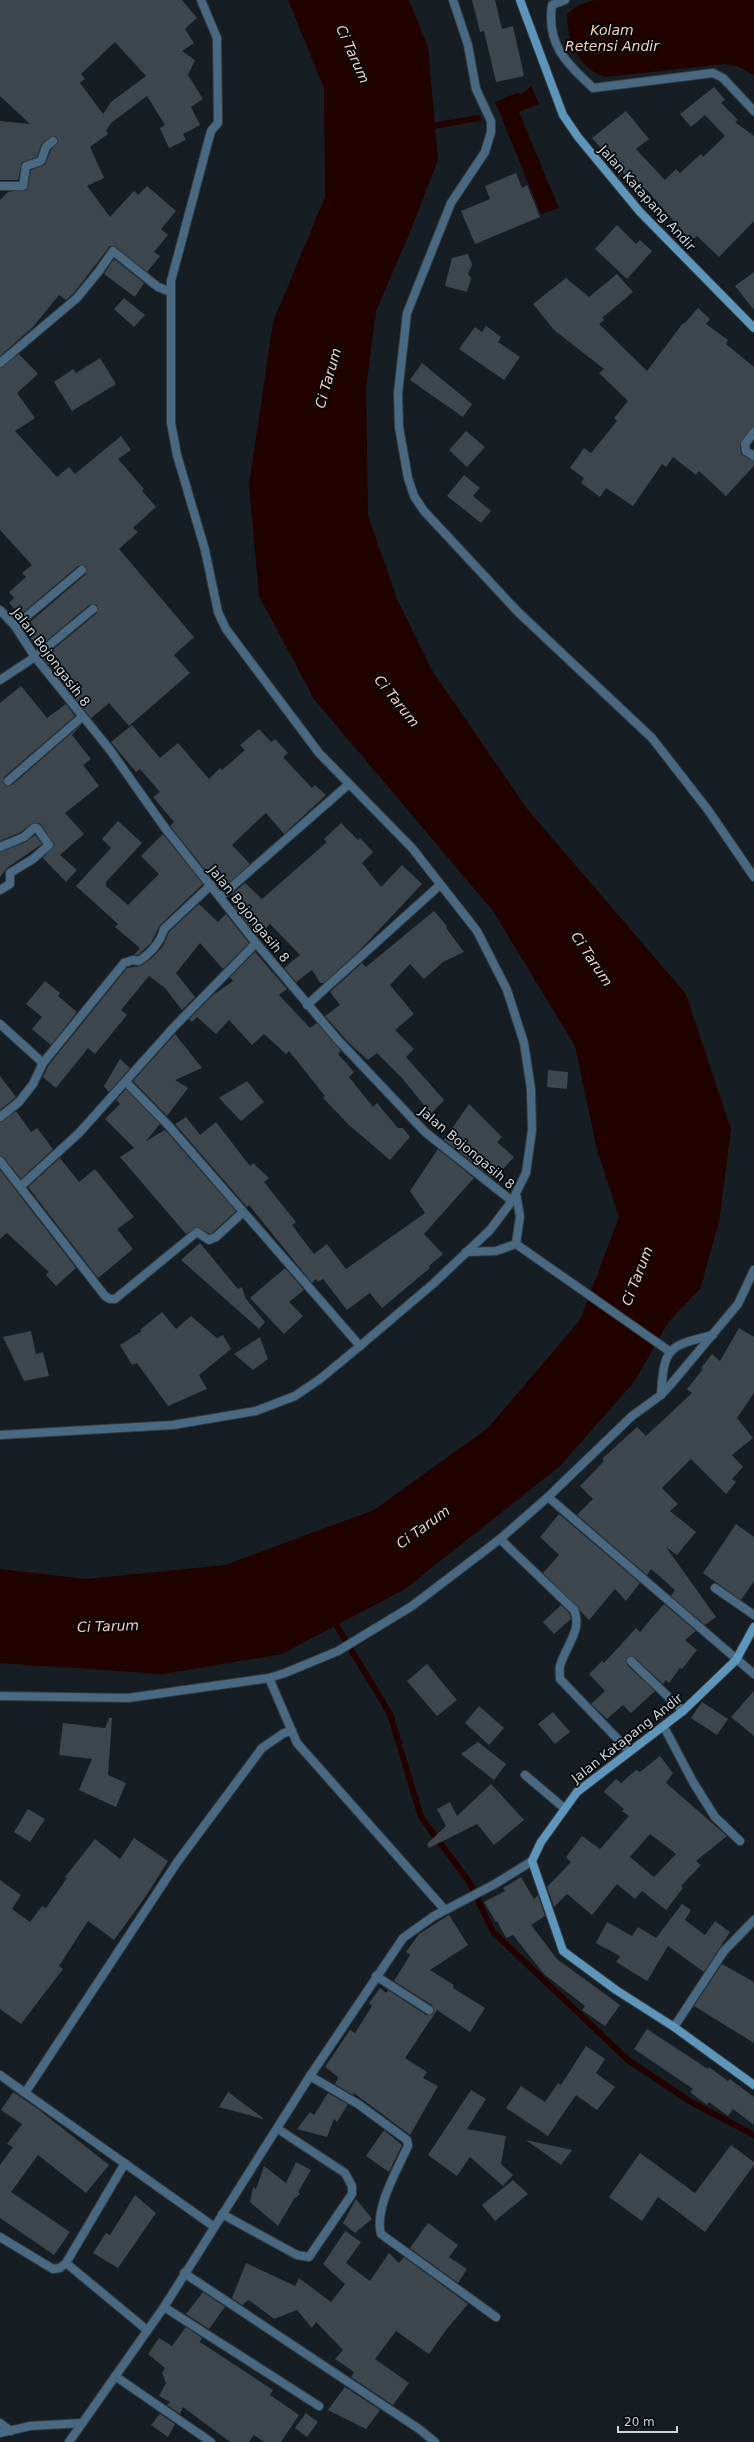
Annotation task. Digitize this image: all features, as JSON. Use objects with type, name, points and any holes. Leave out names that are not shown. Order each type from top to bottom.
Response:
[{"type":"street","points":[[0,1435],[173,1425],[256,1411],[295,1396],[320,1379],[360,1346],[490,1230],[514,1198],[526,1173],[532,1130],[531,1089],[524,1043],[507,990],[477,931],[412,848],[319,753],[226,629],[218,612],[205,550],[177,455],[171,423],[171,281],[183,229],[211,130],[218,123],[216,38],[201,0]]},
{"type":"street","points":[[453,0],[468,44],[476,89],[491,121],[492,132],[485,152],[451,204],[406,313],[398,393],[399,427],[408,478],[414,496],[424,510],[513,606],[652,738],[708,810],[754,877]]},
{"type":"street","name":"Jalan Katapang Andir","points":[[520,0],[563,115],[578,137],[640,212],[754,328]]},
{"type":"street","points":[[566,0],[552,6],[550,22],[563,59],[593,88],[713,73],[723,78],[754,111]]},
{"type":"street","points":[[0,186],[22,186],[26,166],[41,161],[46,147],[53,141]]},
{"type":"street","points":[[0,363],[77,298],[100,271],[113,251],[158,287],[171,292]]},
{"type":"street","points":[[754,432],[745,444],[746,451],[754,456]]},
{"type":"street","points":[[15,626],[82,570]]},
{"type":"street","points":[[0,680],[35,657],[93,609]]},
{"type":"street","name":"Jalan Bojongasih 8","points":[[0,610],[15,626],[35,657],[110,750],[165,828],[220,898],[338,1040],[424,1132],[514,1198]]},
{"type":"street","points":[[8,781],[82,717]]},
{"type":"street","points":[[220,898],[283,844],[349,784]]},
{"type":"street","points":[[0,847],[24,837],[34,828],[37,828],[48,845],[33,860],[10,873],[10,884],[0,890]]},
{"type":"street","points":[[0,1117],[19,1102],[32,1084],[43,1063],[124,963],[133,960],[139,961],[146,956],[162,938],[164,929],[210,885]]},
{"type":"street","points":[[308,1005],[440,885]]},
{"type":"street","points":[[21,1186],[79,1133],[174,1027],[256,943]]},
{"type":"street","points":[[0,1024],[43,1063]]},
{"type":"street","points":[[126,1082],[168,1125],[242,1213],[360,1346]]},
{"type":"street","points":[[0,1161],[21,1186],[105,1296],[110,1299],[115,1299],[196,1232],[209,1240],[216,1237],[242,1213]]},
{"type":"street","points":[[514,1198],[520,1216],[516,1244]]},
{"type":"street","points":[[466,1252],[483,1253],[516,1244]]},
{"type":"street","points":[[516,1244],[669,1351]]},
{"type":"street","points":[[0,1696],[128,1698],[269,1678],[285,1673],[338,1650],[412,1606],[500,1539],[548,1497],[632,1416],[661,1395],[738,1304],[754,1270]]},
{"type":"street","points":[[661,1395],[662,1375],[669,1351],[680,1343],[713,1335]]},
{"type":"street","points":[[548,1497],[754,1674]]},
{"type":"street","points":[[500,1539],[574,1610],[577,1616],[574,1639],[560,1666],[560,1679],[629,1752]]},
{"type":"street","points":[[715,1588],[754,1615]]},
{"type":"street","name":"Jalan Katapang Andir","points":[[532,1861],[541,1842],[564,1808],[577,1792],[684,1711],[736,1660],[754,1627]]},
{"type":"street","points":[[631,1661],[684,1711]]},
{"type":"street","points":[[269,1678],[297,1743],[445,1910]]},
{"type":"street","points":[[664,1726],[693,1782],[716,1817],[740,1842]]},
{"type":"street","points":[[25,2093],[178,1861],[262,1748],[284,1733],[292,1731]]},
{"type":"street","points":[[525,1775],[564,1808]]},
{"type":"street","points":[[69,2442],[164,2307],[213,2226],[278,2130],[310,2076],[403,1938],[445,1910],[495,1884],[532,1861],[543,1899],[563,1951],[616,1990],[674,2027],[754,2084]]},
{"type":"street","points":[[674,2027],[724,1951],[754,1920]]},
{"type":"street","points":[[376,1976],[429,2010]]},
{"type":"street","points":[[0,2075],[213,2226]]},
{"type":"street","points":[[310,2076],[358,2104],[407,2140],[408,2146],[382,2206],[379,2226],[381,2234],[496,2317]]},
{"type":"street","points":[[222,2214],[297,2255],[309,2257],[352,2194],[352,2186],[345,2173],[278,2130]]},
{"type":"street","points":[[0,2237],[53,2269],[60,2268],[66,2263],[124,2163]]},
{"type":"street","points":[[66,2263],[147,2330]]},
{"type":"street","points":[[184,2273],[419,2429],[435,2442]]},
{"type":"street","points":[[164,2307],[319,2406]]},
{"type":"street","points":[[115,2376],[210,2442]]},
{"type":"street","points":[[0,2423],[11,2431]]},
{"type":"street","points":[[0,2433],[30,2426],[82,2423]]},
{"type":"water","name":"Ci Tarum","points":[[288,0],[409,0],[428,47],[438,160],[408,237],[376,311],[366,388],[368,515],[397,599],[433,672],[528,810],[686,994],[731,1129],[719,1222],[700,1289],[669,1321],[634,1382],[560,1466],[405,1589],[282,1654],[163,1674],[0,1663],[0,1569],[86,1579],[225,1565],[374,1510],[488,1428],[580,1320],[619,1217],[597,1150],[575,1046],[493,911],[314,699],[259,596],[249,485],[273,322],[325,197],[324,88]]},
{"type":"water","name":"Kolam Retensi Andir","points":[[597,0],[754,0],[754,75],[737,66],[725,64],[605,77],[596,73],[581,60],[576,52],[569,34],[567,14],[581,4]]},
{"type":"water","points":[[531,86],[539,104],[519,112],[559,208],[541,214],[495,102],[517,93],[522,94]]},
{"type":"building","points":[[0,0],[182,0],[197,18],[185,29],[194,43],[182,51],[195,60],[188,75],[203,99],[191,107],[200,125],[183,134],[186,140],[169,148],[160,128],[165,125],[147,96],[111,123],[106,131],[108,134],[90,147],[104,178],[87,186],[110,217],[134,191],[138,195],[147,186],[176,211],[161,229],[168,235],[154,252],[160,256],[147,272],[116,247],[110,246],[73,294],[66,300],[59,295],[33,327],[0,356],[0,200],[8,192],[27,189],[31,170],[45,165],[51,150],[58,140],[55,136],[50,137],[41,145],[37,157],[22,162],[18,180],[0,180],[0,121],[30,124],[0,96]],"holes":[[[115,42],[146,76],[111,102],[103,114],[80,83],[85,79],[81,74]]]},
{"type":"building","points":[[472,0],[495,0],[502,29],[513,26],[524,76],[496,82],[484,31],[480,32]]},
{"type":"building","points":[[714,87],[725,100],[721,103],[738,120],[735,122],[754,136],[754,221],[719,257],[697,236],[691,241],[646,189],[641,193],[592,138],[626,111],[649,139],[636,149],[665,180],[676,169],[680,173],[701,154],[703,157],[725,136],[705,115],[691,127],[680,114]]},
{"type":"building","points":[[516,173],[522,188],[527,185],[540,217],[475,244],[461,211],[490,199],[485,186]]},
{"type":"building","points":[[617,225],[636,244],[640,240],[652,251],[627,279],[595,249]]},
{"type":"building","points":[[468,254],[472,265],[468,274],[471,278],[467,292],[445,286],[452,258]]},
{"type":"building","points":[[114,259],[144,283],[135,297],[104,274]]},
{"type":"building","points":[[754,272],[754,310],[735,286]]},
{"type":"building","points":[[617,274],[633,292],[602,318],[604,320],[599,324],[647,371],[683,323],[684,324],[698,308],[710,319],[706,324],[728,340],[726,344],[754,367],[754,427],[750,429],[740,445],[741,454],[754,461],[754,466],[726,496],[699,471],[696,475],[673,457],[666,467],[662,464],[633,506],[606,488],[600,497],[581,483],[584,478],[570,468],[584,448],[591,453],[617,421],[614,418],[628,401],[599,373],[604,369],[554,330],[533,304],[566,278],[589,297]]},
{"type":"building","points":[[124,298],[145,315],[134,327],[114,309]]},
{"type":"building","points":[[486,326],[501,337],[498,342],[520,357],[504,380],[459,349],[475,327],[482,332]]},
{"type":"building","points":[[19,354],[38,374],[17,393],[35,418],[15,431],[57,477],[69,467],[75,474],[121,436],[131,450],[118,459],[144,489],[142,491],[156,507],[133,528],[138,532],[119,549],[194,637],[174,655],[190,673],[129,726],[109,703],[91,718],[43,658],[97,613],[97,605],[89,605],[38,648],[23,628],[86,574],[86,566],[78,566],[20,615],[9,603],[14,598],[9,592],[26,577],[22,573],[32,565],[0,530],[0,368]]},
{"type":"building","points":[[100,358],[116,384],[72,411],[54,382],[73,369],[76,373]]},
{"type":"building","points":[[422,363],[472,404],[463,417],[410,380]]},
{"type":"building","points":[[466,431],[485,447],[467,467],[449,450]]},
{"type":"building","points":[[464,475],[480,488],[473,496],[491,511],[481,523],[447,496]]},
{"type":"building","points":[[21,686],[47,718],[66,704],[75,716],[4,777],[4,784],[12,785],[82,724],[72,735],[91,759],[83,765],[99,786],[65,813],[84,834],[60,855],[77,870],[66,882],[43,858],[54,845],[40,823],[31,824],[21,832],[0,841],[0,703]]},
{"type":"building","points":[[132,725],[160,758],[178,743],[209,779],[220,768],[222,770],[245,750],[240,745],[259,729],[271,742],[275,739],[288,753],[283,757],[312,788],[315,785],[326,795],[284,834],[266,813],[232,845],[250,864],[225,886],[213,873],[210,876],[170,826],[174,822],[153,797],[160,792],[140,769],[136,772],[111,742]]},
{"type":"building","points":[[118,821],[142,843],[106,882],[106,886],[128,905],[159,874],[141,856],[163,834],[203,884],[160,925],[151,943],[138,955],[134,955],[140,948],[115,927],[118,924],[76,886],[111,848],[102,839]]},
{"type":"building","points":[[341,823],[358,840],[360,838],[373,852],[362,863],[381,887],[402,865],[422,884],[361,949],[324,983],[320,983],[312,970],[296,982],[284,968],[300,955],[270,924],[258,936],[234,907],[239,901],[232,894],[245,883],[262,899],[327,842],[324,839]]},
{"type":"building","points":[[35,835],[42,844],[7,868],[0,877],[0,852],[26,842]]},
{"type":"building","points":[[199,904],[218,922],[226,914],[249,943],[223,969],[200,943],[176,973],[195,997],[182,1010],[165,988],[149,976],[121,1010],[127,1015],[95,1054],[88,1048],[56,1088],[43,1077],[48,1066],[127,968],[141,966],[152,958],[163,946],[169,932]]},
{"type":"building","points":[[434,911],[447,926],[446,928],[464,952],[443,962],[424,979],[410,964],[390,985],[414,1014],[395,1030],[414,1049],[406,1057],[444,1100],[431,1114],[402,1078],[377,1053],[368,1060],[349,1043],[325,1016],[340,1005],[330,992],[362,963],[366,967]]},
{"type":"building","points":[[255,952],[287,989],[279,995],[310,1028],[317,1023],[341,1051],[338,1054],[354,1072],[349,1077],[373,1107],[377,1103],[398,1128],[403,1128],[410,1137],[390,1160],[349,1125],[323,1098],[325,1096],[289,1051],[286,1054],[264,1034],[252,1045],[229,1020],[216,1034],[197,1017],[192,1022],[189,1019],[213,995],[233,981],[230,977]]},
{"type":"building","points":[[45,981],[60,993],[58,996],[77,1012],[51,1045],[32,1029],[42,1017],[26,1004]]},
{"type":"building","points":[[175,1034],[202,1068],[175,1080],[188,1088],[167,1116],[133,1081]]},
{"type":"building","points":[[120,1059],[130,1068],[109,1092],[104,1086]]},
{"type":"building","points":[[548,1070],[568,1072],[567,1089],[547,1087]]},
{"type":"building","points":[[0,1076],[16,1097],[0,1110]]},
{"type":"building","points":[[247,1081],[264,1102],[241,1121],[219,1098]]},
{"type":"building","points":[[126,1089],[160,1124],[146,1141],[165,1130],[236,1211],[212,1233],[210,1234],[197,1227],[186,1234],[120,1157],[134,1148],[105,1119],[120,1104],[116,1100]]},
{"type":"building","points":[[469,1104],[502,1137],[497,1142],[514,1157],[494,1179],[444,1140]]},
{"type":"building","points":[[16,1111],[31,1132],[37,1128],[53,1149],[21,1179],[4,1158],[0,1156],[0,1122]]},
{"type":"building","points":[[186,1117],[200,1135],[216,1122],[250,1166],[253,1163],[269,1178],[264,1182],[296,1222],[292,1225],[314,1254],[327,1244],[346,1269],[425,1213],[410,1191],[438,1149],[474,1178],[424,1234],[443,1254],[429,1266],[430,1268],[382,1308],[370,1293],[347,1310],[323,1279],[318,1282],[316,1279],[312,1283],[249,1205],[247,1207],[175,1124]]},
{"type":"building","points":[[60,1158],[79,1182],[95,1169],[134,1217],[117,1229],[133,1249],[98,1278],[28,1187]]},
{"type":"building","points":[[0,1170],[76,1268],[56,1286],[46,1275],[49,1272],[7,1233],[0,1239]]},
{"type":"building","points":[[200,1243],[238,1289],[242,1287],[246,1299],[265,1322],[259,1329],[181,1260]]},
{"type":"building","points":[[285,1268],[304,1290],[289,1302],[303,1316],[284,1334],[250,1298]]},
{"type":"building","points":[[162,1312],[176,1329],[191,1316],[217,1338],[223,1335],[231,1349],[199,1375],[207,1389],[168,1406],[137,1363],[132,1365],[120,1345],[142,1331],[140,1330]]},
{"type":"building","points":[[739,1328],[754,1337],[754,1393],[737,1418],[753,1438],[732,1455],[743,1467],[732,1479],[736,1482],[726,1494],[691,1459],[662,1488],[678,1504],[670,1511],[696,1532],[677,1555],[666,1547],[716,1617],[705,1625],[671,1596],[675,1590],[651,1569],[647,1575],[577,1515],[593,1499],[580,1486],[604,1461],[602,1459],[637,1427],[646,1436],[692,1393],[687,1389],[703,1369],[701,1368],[712,1354],[720,1361]]},
{"type":"building","points":[[31,1331],[36,1354],[43,1352],[49,1376],[24,1381],[3,1337]]},
{"type":"building","points":[[260,1337],[268,1359],[253,1370],[234,1354]]},
{"type":"building","points":[[559,1514],[640,1583],[626,1601],[615,1589],[589,1620],[543,1573],[559,1555],[540,1537]]},
{"type":"building","points":[[736,1524],[754,1537],[754,1581],[741,1600],[703,1573]]},
{"type":"building","points":[[664,1604],[696,1631],[685,1640],[697,1650],[682,1669],[680,1668],[669,1683],[666,1680],[663,1684],[634,1657],[627,1657],[627,1665],[655,1691],[631,1713],[623,1705],[607,1719],[591,1704],[605,1691],[589,1674],[602,1661],[604,1663],[636,1628],[640,1632]]},
{"type":"building","points":[[561,1605],[569,1613],[571,1619],[554,1634],[543,1622]]},
{"type":"building","points":[[427,1664],[457,1700],[437,1716],[407,1681]]},
{"type":"building","points":[[754,1691],[754,1736],[731,1717]]},
{"type":"building","points":[[702,1702],[728,1719],[717,1735],[691,1718]]},
{"type":"building","points":[[479,1706],[504,1728],[489,1745],[465,1723]]},
{"type":"building","points":[[553,1712],[570,1732],[555,1744],[538,1724]]},
{"type":"building","points":[[109,1718],[112,1718],[108,1775],[126,1783],[116,1807],[79,1790],[92,1759],[59,1755],[63,1723],[105,1728]]},
{"type":"building","points":[[478,1742],[506,1764],[494,1780],[461,1754]]},
{"type":"building","points":[[660,1756],[673,1773],[666,1783],[727,1836],[696,1861],[701,1865],[681,1886],[683,1888],[666,1910],[642,1891],[635,1899],[617,1884],[592,1915],[567,1894],[554,1907],[547,1887],[571,1862],[566,1857],[582,1836],[600,1849],[629,1816],[622,1811],[624,1809],[604,1792],[605,1790],[616,1779],[621,1783],[636,1770],[640,1772]],"holes":[[[650,1834],[676,1854],[654,1877],[630,1857]]]},
{"type":"building","points":[[491,1784],[524,1820],[494,1845],[477,1824],[429,1848],[427,1844],[446,1826],[437,1809],[450,1802],[457,1816]]},
{"type":"building","points":[[28,1809],[45,1819],[30,1842],[14,1832]]},
{"type":"building","points":[[134,1838],[168,1861],[146,1896],[114,1940],[88,1921],[59,1966],[63,1969],[21,2024],[0,2009],[0,1880],[21,1895],[12,1909],[30,1922],[42,1906],[46,1908],[67,1878],[65,1877],[95,1839],[120,1859]]},
{"type":"building","points":[[521,1877],[534,1899],[538,1895],[545,1916],[531,1925],[557,1959],[620,2005],[605,2026],[582,2010],[585,2006],[544,1974],[513,1935],[506,1938],[484,1902],[505,1891],[503,1888]]},
{"type":"building","points":[[682,1904],[691,1910],[685,1920],[705,1935],[715,1921],[730,1932],[704,1972],[668,1946],[647,1981],[616,1962],[620,1956],[596,1943],[607,1922],[632,1936],[638,1927],[656,1938]]},
{"type":"building","points":[[449,1915],[468,1945],[430,1970],[454,1985],[453,1988],[485,2008],[470,2032],[437,2010],[405,2058],[427,2072],[423,2078],[438,2086],[410,2135],[354,2093],[353,2095],[335,2084],[338,2078],[337,2076],[325,2067],[350,2030],[355,2033],[372,2006],[369,2003],[380,1988],[386,1993],[388,1990],[426,2015],[433,2013],[432,2005],[394,1981],[410,1955],[406,1952],[419,1934]]},
{"type":"building","points":[[722,1964],[754,1982],[754,2043],[694,2006]]},
{"type":"building","points":[[647,2029],[708,2069],[709,2067],[728,2081],[730,2079],[754,2097],[754,2125],[733,2109],[728,2116],[709,2102],[707,2105],[690,2092],[693,2089],[634,2049]]},
{"type":"building","points":[[586,2046],[605,2059],[596,2073],[615,2087],[597,2110],[576,2095],[548,2136],[506,2108],[521,2086],[545,2102],[558,2083],[561,2085]]},
{"type":"building","points":[[471,2090],[486,2099],[467,2129],[506,2136],[501,2164],[513,2175],[503,2186],[470,2157],[457,2176],[428,2155]]},
{"type":"building","points":[[13,2092],[38,2109],[109,2165],[86,2193],[38,2155],[11,2192],[70,2232],[54,2255],[0,2218],[0,2165],[13,2147],[7,2144],[22,2124],[1,2110]]},
{"type":"building","points":[[228,2092],[263,2118],[263,2119],[219,2107]]},
{"type":"building","points":[[328,2093],[348,2104],[337,2122],[334,2119],[327,2137],[297,2129],[310,2112],[314,2115]]},
{"type":"building","points":[[384,2130],[402,2145],[389,2172],[366,2156]]},
{"type":"building","points":[[526,2140],[572,2150],[561,2165]]},
{"type":"building","points":[[731,2145],[754,2162],[754,2165],[705,2232],[658,2197],[642,2221],[609,2197],[640,2153],[695,2193]]},
{"type":"building","points":[[296,2162],[311,2170],[298,2192],[300,2194],[294,2199],[278,2226],[250,2202],[253,2187],[256,2189],[264,2166],[286,2183]]},
{"type":"building","points":[[513,2180],[528,2194],[495,2221],[482,2205]]},
{"type":"building","points":[[135,2195],[156,2213],[118,2268],[93,2253],[106,2233],[110,2235]]},
{"type":"building","points":[[356,2199],[372,2219],[355,2233],[343,2223]]},
{"type":"building","points":[[428,2223],[458,2245],[449,2257],[467,2269],[458,2283],[410,2248]]},
{"type":"building","points":[[345,2231],[361,2242],[346,2263],[370,2281],[389,2253],[399,2263],[404,2257],[468,2304],[446,2330],[429,2354],[396,2331],[375,2359],[409,2383],[393,2405],[351,2377],[354,2372],[335,2359],[343,2350],[316,2322],[312,2328],[297,2310],[274,2319],[249,2300],[242,2305],[232,2298],[246,2263],[295,2286],[299,2278],[331,2302],[345,2284],[323,2264]]},
{"type":"building","points":[[203,2292],[225,2307],[209,2329],[186,2314]]},
{"type":"building","points":[[186,2327],[202,2338],[200,2342],[273,2390],[270,2395],[299,2415],[281,2442],[264,2442],[254,2435],[249,2442],[230,2442],[183,2407],[180,2414],[167,2405],[170,2402],[159,2396],[166,2383],[162,2373],[165,2368],[148,2354],[159,2338],[172,2346]]},
{"type":"building","points":[[345,2387],[380,2410],[366,2429],[328,2410]]},
{"type":"building","points":[[306,2413],[318,2422],[307,2437],[295,2428]]},
{"type":"building","points":[[160,2414],[175,2424],[168,2437],[151,2425]]},
{"type":"waterway","points":[[428,127],[478,118]]},
{"type":"waterway","points":[[332,1618],[390,1714],[421,1817],[470,1883],[493,1932],[628,2060],[691,2102],[754,2135]]}]
